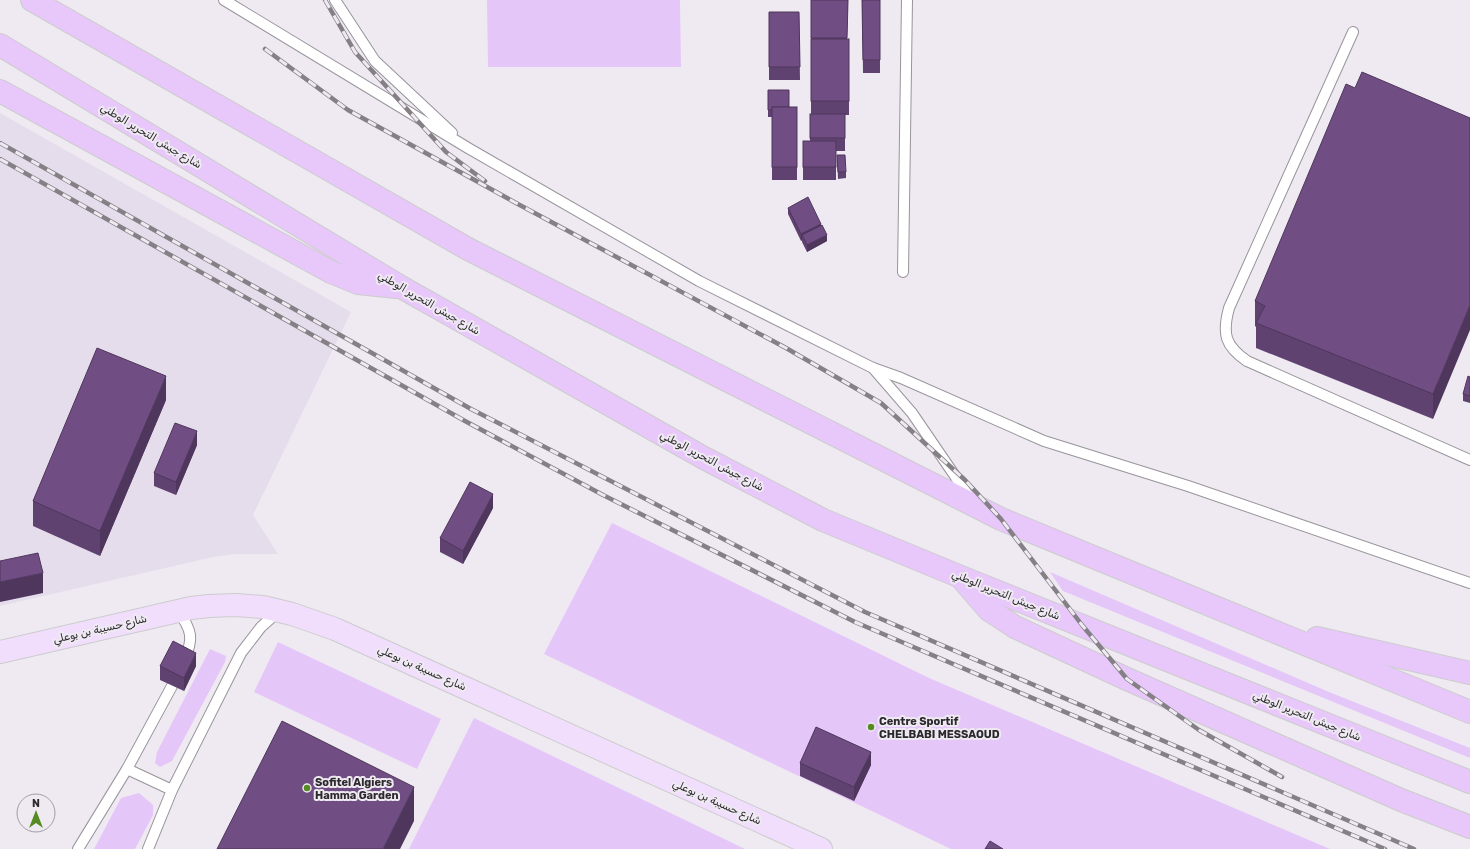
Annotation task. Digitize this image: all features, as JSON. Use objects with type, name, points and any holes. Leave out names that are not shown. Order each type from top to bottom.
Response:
[{"type":"highway","points":[[32,0],[468,249],[1000,519],[1470,712]]},
{"type":"highway","name":"شارع جيش التحرير الوطني","points":[[0,45],[401,287],[691,451],[822,520],[1470,782]]},
{"type":"highway","points":[[0,92],[331,272],[358,283],[401,287]]},
{"type":"highway","points":[[961,577],[990,610],[1015,627],[1127,679],[1387,793],[1470,827]]},
{"type":"highway","points":[[1246,621],[1470,674]]},
{"type":"main road","name":"شارع حسيبة بن بوعلي","points":[[0,652],[178,611],[209,606],[235,606],[292,614],[335,629],[821,849]]},
{"type":"lane","points":[[224,0],[468,148],[699,281],[873,368],[901,378],[1044,441],[1188,486],[1470,583]]},
{"type":"lane","points":[[335,0],[375,61],[468,148]]},
{"type":"lane","points":[[903,272],[907,0]]},
{"type":"lane","points":[[1353,32],[1228,308],[1224,325],[1227,339],[1235,353],[1247,361],[1470,460]]},
{"type":"lane","points":[[873,368],[912,413],[976,506]]},
{"type":"lane","points":[[178,611],[189,628],[191,637],[190,647],[184,660]]},
{"type":"lane","points":[[148,849],[172,790],[241,653],[261,627],[279,611]]},
{"type":"lane","points":[[78,849],[127,769],[172,686]]},
{"type":"lane","points":[[127,769],[172,790]]},
{"type":"shaded area","points":[[487,0],[680,0],[681,67],[488,67]]},
{"type":"shaded area","points":[[0,113],[351,312],[253,515],[278,554],[235,554],[213,557],[0,606]]},
{"type":"shaded area","name":"Centre Sportif CHELBABI MESSAOUD","points":[[612,523],[929,678],[1330,849],[951,849],[544,654]]},
{"type":"shaded area","points":[[1050,572],[1329,692],[1470,748],[1470,758],[1063,591]]},
{"type":"shaded area","points":[[278,642],[441,719],[417,769],[254,692]]},
{"type":"shaded area","points":[[210,649],[226,656],[225,662],[172,761],[160,767],[155,763],[157,752]]},
{"type":"shaded area","points":[[474,718],[745,849],[409,849]]},
{"type":"shaded area","points":[[139,793],[153,805],[153,815],[135,849],[94,849],[121,798]]},
{"type":"building","points":[[811,0],[848,0],[847,38],[811,38]]},
{"type":"building","points":[[862,0],[880,0],[880,60],[863,60]]},
{"type":"building","points":[[769,12],[799,12],[800,67],[769,67]]},
{"type":"building","points":[[811,39],[849,39],[849,101],[811,101]]},
{"type":"building","points":[[1362,72],[1470,118],[1470,305],[1433,394],[1256,323],[1265,306],[1255,301],[1346,84],[1355,88]]},
{"type":"building","points":[[768,90],[789,90],[789,107],[772,107],[772,110],[768,110]]},
{"type":"building","points":[[772,107],[797,107],[797,167],[772,167]]},
{"type":"building","points":[[810,114],[845,114],[845,138],[810,138]]},
{"type":"building","points":[[803,141],[836,141],[836,167],[803,167]]},
{"type":"building","points":[[837,155],[845,155],[846,172],[838,172]]},
{"type":"building","points":[[808,197],[821,224],[801,234],[788,208]]},
{"type":"building","points":[[822,225],[827,235],[807,245],[802,235]]},
{"type":"building","points":[[97,348],[166,376],[100,531],[33,501]]},
{"type":"building","points":[[1468,376],[1470,377],[1470,396],[1463,394]]},
{"type":"building","points":[[175,423],[197,431],[176,482],[154,473]]},
{"type":"building","points":[[470,482],[493,494],[463,551],[440,538]]},
{"type":"building","points":[[38,553],[43,573],[0,582],[0,561]]},
{"type":"building","points":[[173,641],[196,653],[184,678],[160,666]]},
{"type":"building","name":"Sofitel Algiers Hamma Garden","points":[[282,721],[414,787],[383,849],[217,849]]},
{"type":"building","points":[[816,727],[871,752],[854,787],[800,763]]},
{"type":"building","points":[[990,841],[1003,849],[985,849]]},
{"type":"railway","points":[[325,0],[355,52],[446,152],[485,181]]},
{"type":"railway","points":[[265,49],[348,110],[516,203],[786,348],[881,403],[965,480],[1001,519],[1082,625],[1127,679],[1199,730],[1282,777]]},
{"type":"railway","points":[[0,143],[471,409],[865,612],[1414,849]]},
{"type":"railway","points":[[0,159],[465,421],[603,495],[855,622],[1385,849]]},
{"type":"place","name":"Centre Sportif CHELBABI MESSAOUD","points":[[871,727]]},
{"type":"place","name":"Sofitel Algiers Hamma Garden","points":[[307,788]]}]
